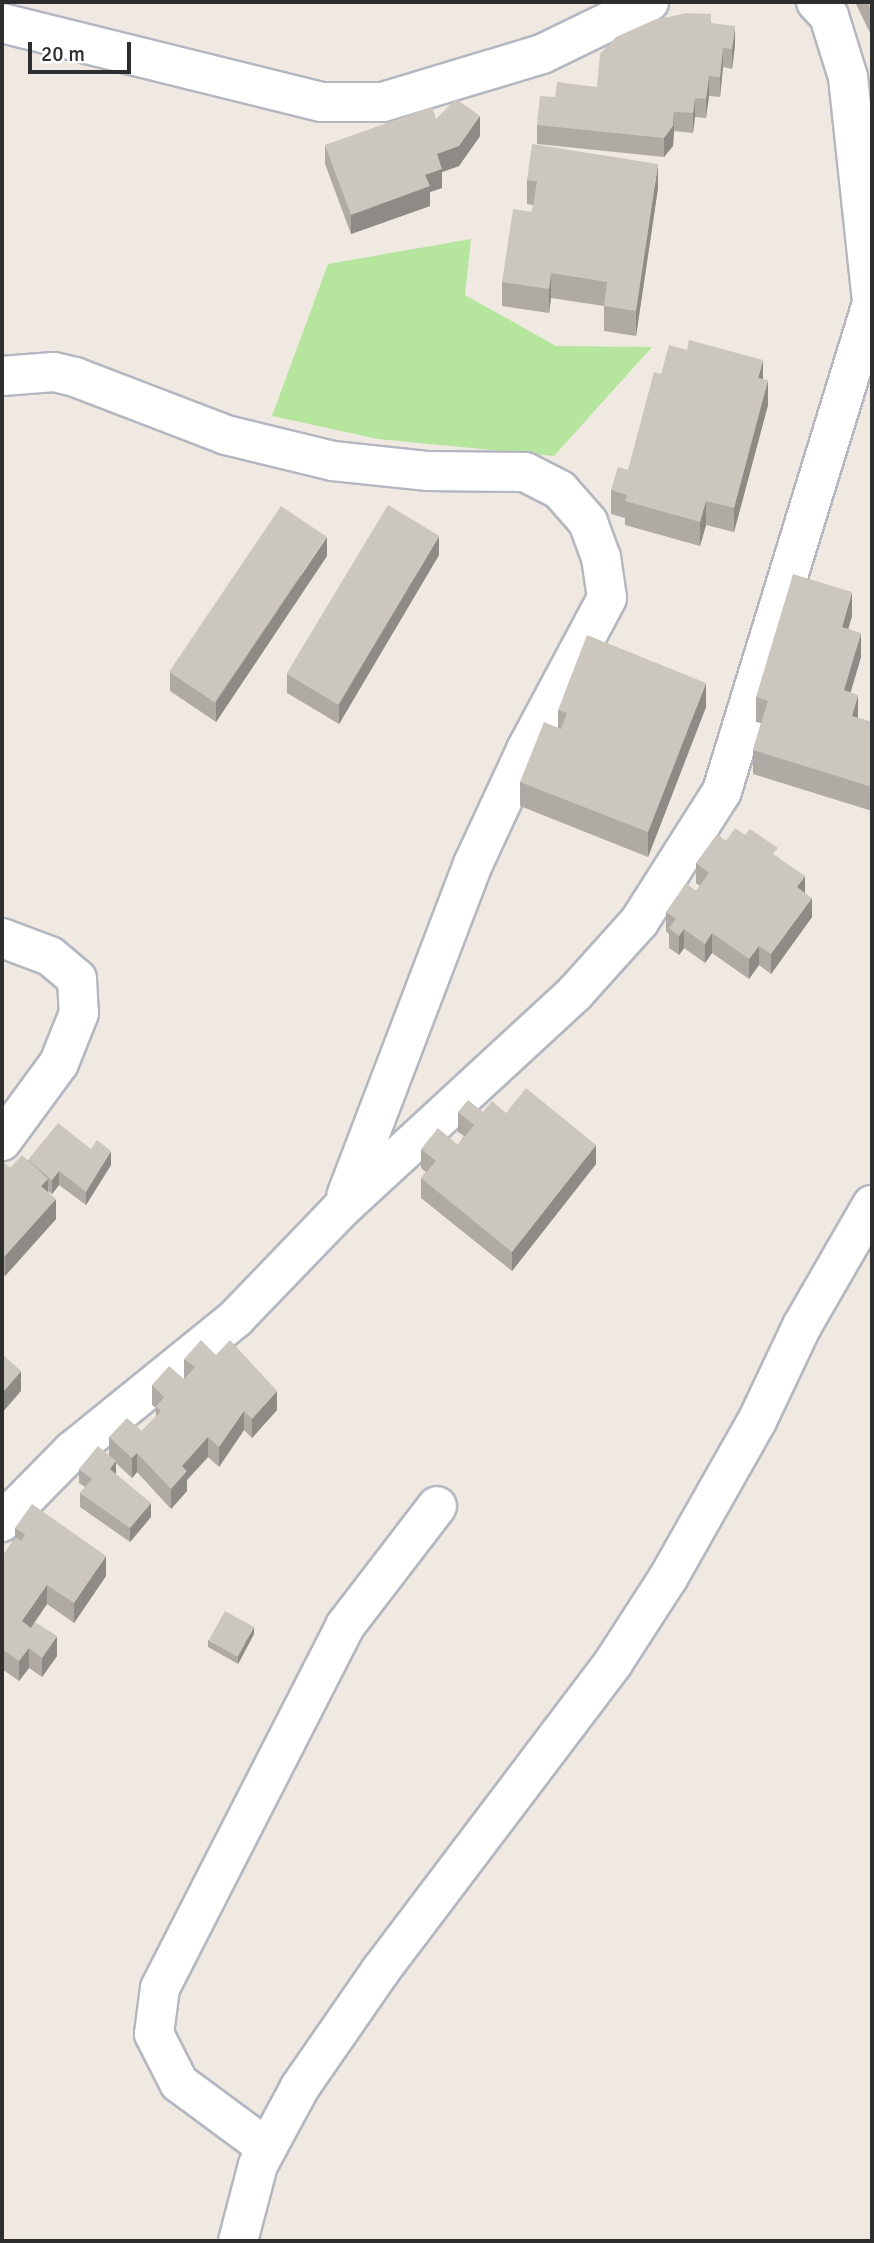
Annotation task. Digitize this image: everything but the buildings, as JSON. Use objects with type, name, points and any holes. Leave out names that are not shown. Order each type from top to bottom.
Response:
[{"type":"street","points":[[2,23],[321,102],[383,102],[542,54],[649,2]]},
{"type":"street","points":[[2,1522],[72,1451],[236,1318],[340,1210],[493,1064],[575,993],[639,922],[722,791],[872,302],[848,77],[829,16],[816,2]]},
{"type":"street","points":[[2,376],[54,372],[75,377],[226,435],[333,461],[428,471],[525,472],[560,490],[588,522],[601,557],[607,598],[526,750],[473,864],[340,1210]]},
{"type":"street","points":[[2,938],[50,956],[77,979],[79,1013],[60,1063],[2,1141]]},
{"type":"street","points":[[238,2241],[258,2165],[338,2029],[613,1663],[661,1589],[872,1205]]},
{"type":"street","points":[[267,2148],[180,2083],[154,2034],[160,1988],[345,1626],[437,1506]]},
{"type":"green space","points":[[471,239],[465,295],[556,346],[652,347],[554,456],[378,439],[272,416],[328,264]]}]
